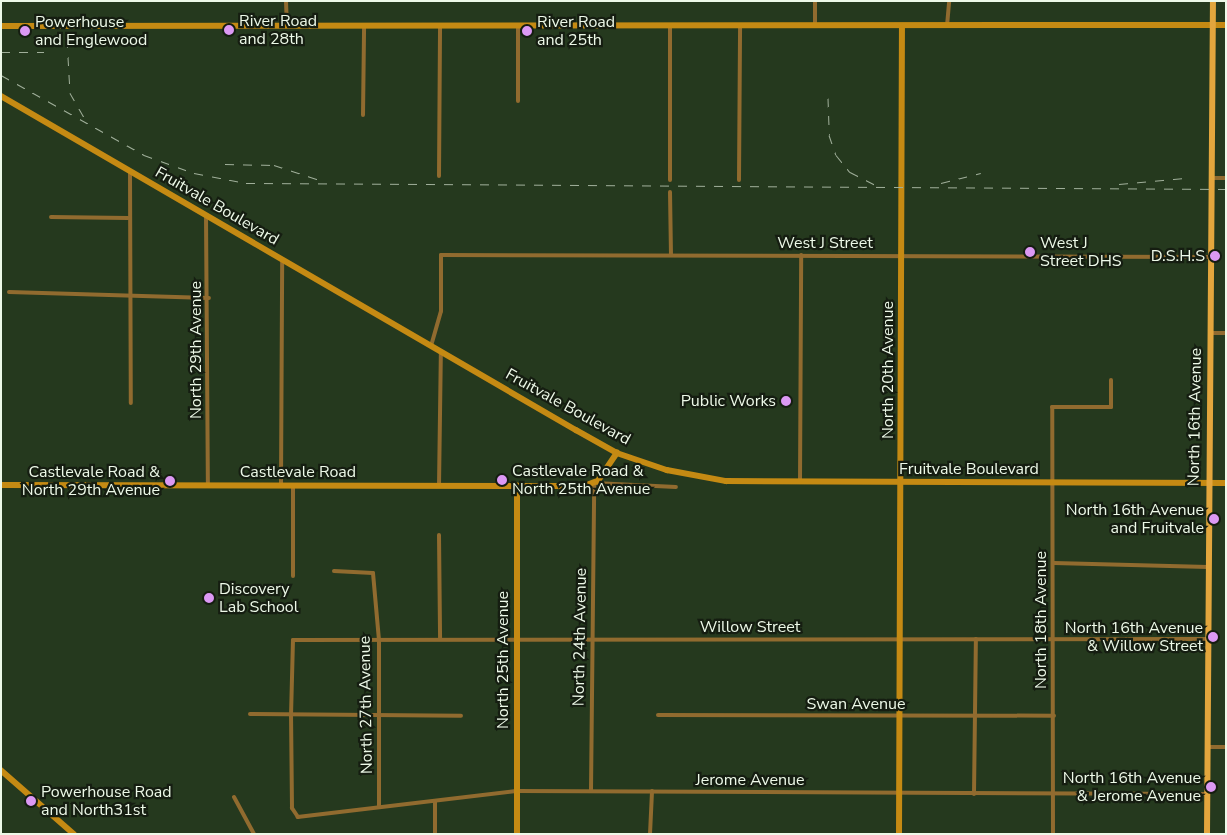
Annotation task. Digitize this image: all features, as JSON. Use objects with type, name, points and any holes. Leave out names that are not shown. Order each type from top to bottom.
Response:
[{"type":"main road","name":"North 16th Avenue","points":[[1207,834],[1210,178],[1213,1]]},
{"type":"street","points":[[286,1],[287,26]]},
{"type":"street","points":[[814,1],[815,26]]},
{"type":"street","points":[[947,26],[949,1]]},
{"type":"street","points":[[1,26],[902,27],[1226,25]]},
{"type":"street","points":[[363,115],[364,27]]},
{"type":"street","points":[[438,176],[440,27]]},
{"type":"street","points":[[518,27],[518,101]]},
{"type":"street","points":[[670,27],[670,180]]},
{"type":"street","points":[[740,27],[740,180]]},
{"type":"street","name":"North 20th Avenue","points":[[899,834],[902,27]]},
{"type":"street","name":"Fruitvale Boulevard","points":[[1,96],[130,173],[617,452],[698,478],[901,483],[1226,483]]},
{"type":"street","points":[[130,173],[128,218],[130,403]]},
{"type":"street","points":[[1210,178],[1226,178]]},
{"type":"street","points":[[670,192],[670,255]]},
{"type":"street","name":"North 29th Avenue","points":[[206,215],[209,298],[208,485]]},
{"type":"street","points":[[51,216],[128,218]]},
{"type":"street","name":"West J Street","points":[[431,346],[441,311],[441,255],[1210,257]]},
{"type":"street","points":[[800,255],[800,482]]},
{"type":"street","points":[[281,485],[282,259]]},
{"type":"street","points":[[9,292],[113,293],[129,298],[209,298]]},
{"type":"street","points":[[1210,333],[1226,333]]},
{"type":"street","points":[[439,486],[441,351]]},
{"type":"street","name":"North 18th Avenue","points":[[1053,834],[1054,563],[1052,407],[1111,407],[1111,380]]},
{"type":"street","points":[[594,483],[617,452]]},
{"type":"street","name":"Castlevale Road","points":[[1,485],[517,486],[594,483],[676,487]]},
{"type":"street","name":"North 24th Avenue","points":[[591,791],[594,483]]},
{"type":"street","points":[[293,485],[293,576]]},
{"type":"street","name":"North 25th Avenue","points":[[517,486],[517,834]]},
{"type":"street","points":[[439,535],[440,639]]},
{"type":"street","points":[[1054,563],[1208,567]]},
{"type":"street","name":"North 27th Avenue","points":[[334,571],[373,573],[379,640],[379,807]]},
{"type":"street","points":[[974,794],[976,639]]},
{"type":"street","name":"Willow Street","points":[[291,716],[293,640],[1207,639]]},
{"type":"street","points":[[250,714],[291,716],[461,716]]},
{"type":"street","name":"Jerome Avenue","points":[[291,716],[294,816],[516,791],[1207,794]]},
{"type":"street","name":"Swan Avenue","points":[[658,716],[975,718],[1054,716]]},
{"type":"street","points":[[1207,747],[1226,747]]},
{"type":"street","points":[[1,770],[74,834]]},
{"type":"street","points":[[650,834],[652,792]]},
{"type":"street","points":[[234,797],[254,834]]},
{"type":"street","points":[[435,801],[435,834]]},
{"type":"railway","points":[[67,39],[70,93],[87,122]]},
{"type":"railway","points":[[1,52],[44,52]]},
{"type":"railway","points":[[1,75],[144,155],[194,173],[246,183],[1226,189]]},
{"type":"railway","points":[[828,98],[829,135],[836,155],[850,172],[874,184]]},
{"type":"railway","points":[[225,164],[274,165],[320,180]]},
{"type":"railway","points":[[941,183],[981,173]]},
{"type":"railway","points":[[1119,184],[1185,178]]},
{"type":"place","name":"River Road and 28th","points":[[229,30]]},
{"type":"place","name":"Powerhouse and Englewood","points":[[25,31]]},
{"type":"place","name":"River Road and 25th","points":[[527,31]]},
{"type":"place","name":"West J Street DHS","points":[[1030,252]]},
{"type":"place","name":"D.S.H.S","points":[[1215,256]]},
{"type":"place","name":"Public Works","points":[[786,401]]},
{"type":"place","name":"Castlevale Road & North 25th Avenue","points":[[502,480]]},
{"type":"place","name":"Castlevale Road & North 29th Avenue","points":[[170,481]]},
{"type":"place","name":"North 16th Avenue and Fruitvale","points":[[1214,519]]},
{"type":"place","name":"Discovery Lab School","points":[[209,598]]},
{"type":"place","name":"North 16th Avenue & Willow Street","points":[[1213,637]]},
{"type":"place","name":"North 16th Avenue & Jerome Avenue","points":[[1211,787]]},
{"type":"place","name":"Powerhouse Road and North31st","points":[[31,801]]}]
